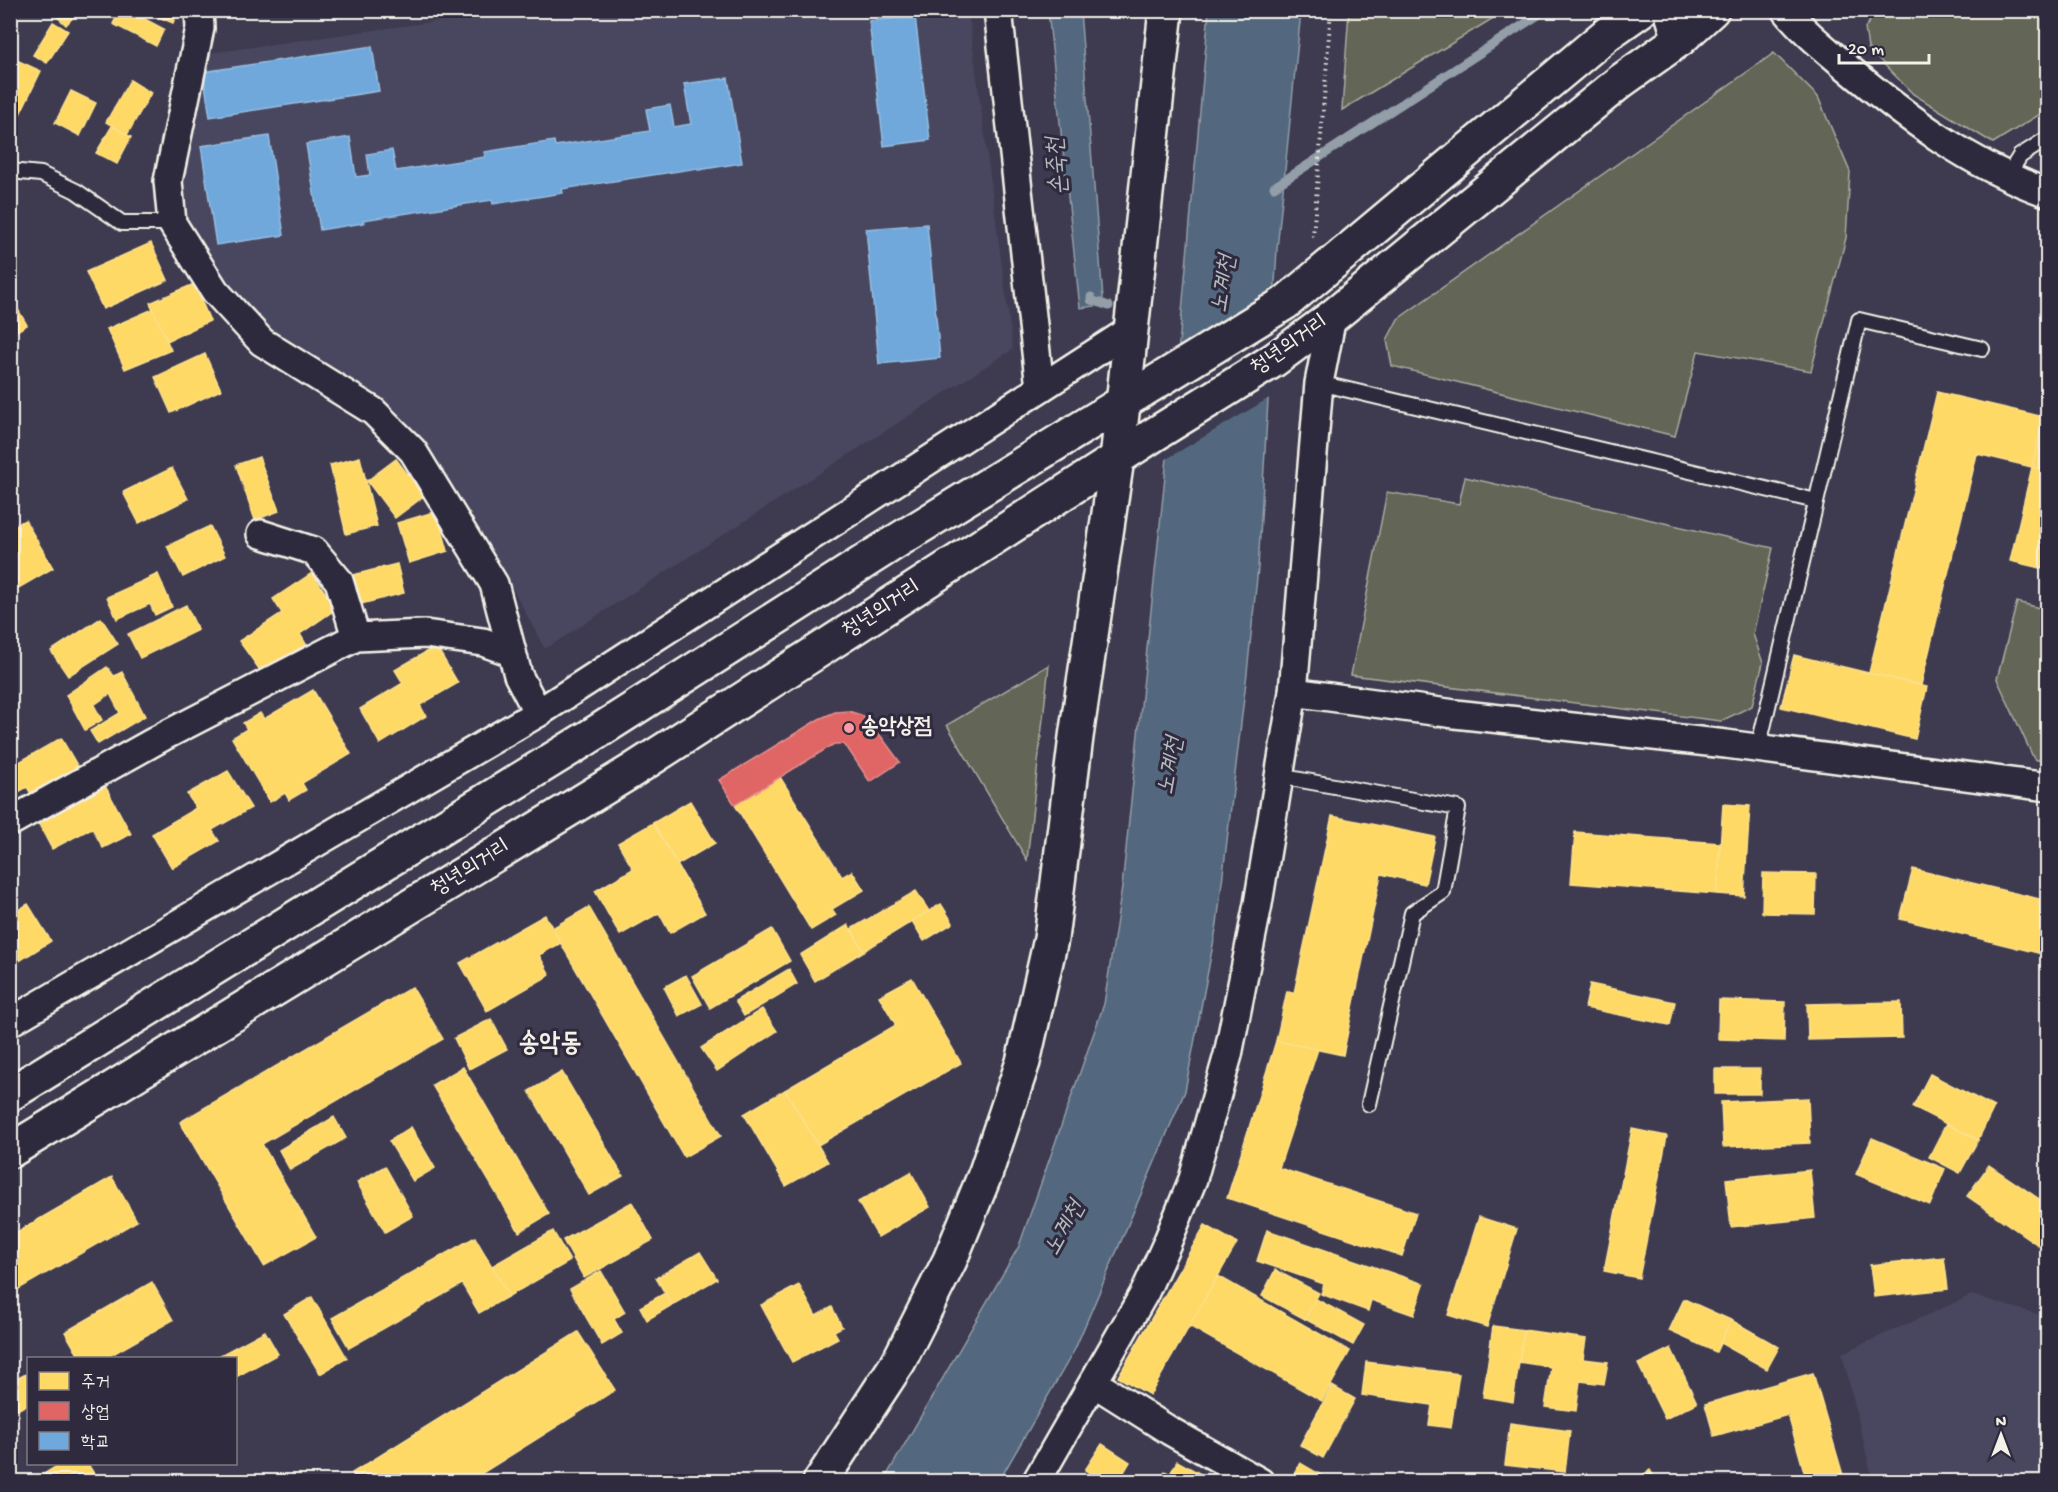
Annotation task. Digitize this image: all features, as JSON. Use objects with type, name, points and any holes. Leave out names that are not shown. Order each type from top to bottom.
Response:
[{"type":"main road","points":[[820,1482],[898,1361],[950,1260],[986,1172],[1023,1062],[1051,939],[1076,737],[1117,459],[1166,10]]},
{"type":"main road","name":"청년의거리","points":[[10,1094],[587,738],[900,539],[1159,382],[1297,293],[1603,22],[1641,10]]},
{"type":"main road","name":"청년의거리","points":[[10,1151],[630,772],[1274,360],[1332,317],[1621,81],[1676,25],[1712,10]]},
{"type":"main road","points":[[1603,22],[1621,81]]},
{"type":"street","points":[[199,10],[200,28],[168,181],[172,223],[215,291],[262,342],[374,411],[412,451],[494,584],[518,675],[538,713]]},
{"type":"street","points":[[998,10],[1040,388]]},
{"type":"street","points":[[1786,10],[1799,27],[1869,86],[1958,150],[2007,177],[2048,193]]},
{"type":"street","points":[[1036,1482],[1145,1292],[1192,1179],[1228,1055],[1258,904],[1293,692],[1319,383],[1332,317]]},
{"type":"street","points":[[10,1022],[538,713],[1132,329]]},
{"type":"street","points":[[261,534],[314,551],[339,581],[356,637]]},
{"type":"street","points":[[10,822],[166,735],[356,637],[425,634],[483,642],[512,652]]},
{"type":"street","points":[[1293,692],[2048,787]]},
{"type":"street","points":[[1094,1383],[1170,1431],[1260,1482]]},
{"type":"lane","points":[[2007,177],[2020,156],[2048,138]]},
{"type":"lane","points":[[10,171],[41,174],[76,191],[122,223],[172,223]]},
{"type":"lane","points":[[1758,749],[1859,320],[1982,349]]},
{"type":"lane","points":[[1319,383],[1816,501]]},
{"type":"lane","points":[[1278,776],[1458,808],[1443,892],[1412,914],[1369,1104]]},
{"type":"path","points":[[1297,293],[1318,174],[1331,10]]},
{"type":"shaded area","points":[[519,10],[968,11],[1013,349],[545,649],[506,576],[424,442],[379,399],[275,338],[221,285],[189,233],[182,184],[203,54]]},
{"type":"shaded area","points":[[1972,1295],[2047,1317],[2047,1481],[1873,1481],[1842,1353]]},
{"type":"green space","points":[[1349,10],[1505,11],[1342,110]]},
{"type":"green space","points":[[1877,11],[2047,11],[2047,110],[1993,143],[1913,94],[1868,48],[1865,28]]},
{"type":"green space","points":[[1774,53],[1818,97],[1850,172],[1846,238],[1811,371],[1698,351],[1675,436],[1392,366],[1387,340],[1398,319]]},
{"type":"green space","points":[[1465,477],[1773,548],[1753,634],[1763,663],[1752,706],[1721,721],[1351,675],[1387,492],[1459,504]]},
{"type":"green space","points":[[2017,602],[2047,610],[2047,762],[2034,759],[1997,679]]},
{"type":"green space","points":[[1049,665],[1027,860],[947,725]]},
{"type":"water","points":[[1048,11],[1080,11],[1103,299],[1095,306],[1080,308]]},
{"type":"water","name":"노계천","points":[[1209,11],[1301,11],[1277,249],[1258,568],[1247,673],[1217,924],[1185,1091],[1075,1349],[999,1481],[883,1482],[1019,1246],[1104,1004],[1122,887],[1180,334]]},
{"type":"pier","points":[[1277,292],[1271,397],[1163,461],[1175,352]]},
{"type":"building: 주거","points":[[55,10],[80,10],[66,25],[53,13]]},
{"type":"building: 주거","points":[[120,10],[128,10],[164,29],[156,46],[113,24]]},
{"type":"building: 주거","points":[[143,10],[162,10],[159,17]]},
{"type":"building: 주거","points":[[162,10],[178,10],[173,23],[159,17]]},
{"type":"building: 주거","points":[[53,22],[68,31],[47,63],[33,55]]},
{"type":"building: 주거","points":[[10,57],[41,71],[17,120],[10,117]]},
{"type":"building: 주거","points":[[130,80],[151,93],[127,135],[106,122]]},
{"type":"building: 주거","points":[[71,91],[96,103],[80,136],[55,123]]},
{"type":"building: 주거","points":[[112,126],[131,137],[117,164],[96,153]]},
{"type":"building: 주거","points":[[151,243],[168,280],[103,309],[86,272]]},
{"type":"building: 주거","points":[[194,284],[210,321],[167,341],[150,303]]},
{"type":"building: 주거","points":[[10,296],[27,325],[10,335]]},
{"type":"building: 주거","points":[[153,309],[171,350],[125,369],[107,329]]},
{"type":"building: 주거","points":[[205,354],[221,390],[171,413],[155,377]]},
{"type":"building: 주거","points":[[1937,392],[2044,417],[2032,467],[1977,454],[1921,685],[1869,673]]},
{"type":"building: 주거","points":[[2048,402],[2048,471],[2032,467]]},
{"type":"building: 주거","points":[[259,457],[279,511],[255,520],[236,465]]},
{"type":"building: 주거","points":[[360,457],[377,526],[346,534],[330,465]]},
{"type":"building: 주거","points":[[396,459],[424,496],[395,518],[367,481]]},
{"type":"building: 주거","points":[[2032,467],[2048,471],[2048,570],[2010,561]]},
{"type":"building: 주거","points":[[172,468],[188,499],[139,523],[123,492]]},
{"type":"building: 주거","points":[[437,511],[448,551],[409,563],[397,523]]},
{"type":"building: 주거","points":[[25,520],[53,568],[10,593],[10,528]]},
{"type":"building: 주거","points":[[210,526],[225,556],[183,577],[167,546]]},
{"type":"building: 주거","points":[[397,564],[404,593],[357,605],[349,576]]},
{"type":"building: 주거","points":[[312,573],[336,609],[300,634],[306,644],[262,673],[239,641],[282,613],[273,599]]},
{"type":"building: 주거","points":[[158,574],[172,607],[155,615],[150,604],[117,619],[107,597]]},
{"type":"building: 주거","points":[[186,605],[198,630],[140,658],[128,634]]},
{"type":"building: 주거","points":[[101,618],[118,644],[68,676],[51,651]]},
{"type":"building: 주거","points":[[436,646],[458,683],[420,705],[426,716],[380,744],[360,709],[403,683],[395,670]]},
{"type":"building: 주거","points":[[1794,655],[1927,687],[1915,739],[1781,707]]},
{"type":"building: 주거","points":[[107,667],[114,676],[122,672],[145,716],[98,744],[90,731],[120,713],[110,694],[94,705],[102,720],[85,730],[66,695]]},
{"type":"building: 주거","points":[[313,690],[351,754],[302,783],[306,790],[289,800],[285,793],[270,802],[232,738],[247,729],[243,723],[260,713],[264,719]]},
{"type":"building: 주거","points":[[61,738],[81,772],[34,799],[27,787],[10,797],[10,754],[16,764]]},
{"type":"building: 주거","points":[[228,771],[251,808],[212,830],[219,841],[172,868],[152,834],[196,808],[187,794]]},
{"type":"building: 주거","points":[[780,777],[842,877],[852,871],[864,890],[832,909],[836,915],[811,930],[735,805]]},
{"type":"building: 주거","points":[[102,780],[131,834],[103,848],[92,828],[52,849],[34,815]]},
{"type":"building: 주거","points":[[690,801],[715,843],[677,865],[653,823]]},
{"type":"building: 주거","points":[[1723,804],[1750,806],[1744,896],[1717,894]]},
{"type":"building: 주거","points":[[1332,816],[1435,837],[1425,884],[1381,874],[1343,1055],[1276,1041],[1287,991],[1294,993]]},
{"type":"building: 주거","points":[[653,823],[705,913],[670,933],[659,913],[620,935],[595,891],[633,869],[618,843]]},
{"type":"building: 주거","points":[[1575,832],[1720,843],[1717,894],[1571,883]]},
{"type":"building: 주거","points":[[1913,869],[2048,901],[2046,955],[1900,919]]},
{"type":"building: 주거","points":[[1763,873],[1816,874],[1815,914],[1762,913]]},
{"type":"building: 주거","points":[[916,891],[929,911],[864,951],[851,929]]},
{"type":"building: 주거","points":[[28,904],[51,941],[10,967],[10,915]]},
{"type":"building: 주거","points":[[941,904],[953,923],[924,941],[912,921]]},
{"type":"building: 주거","points":[[589,907],[721,1136],[684,1157],[552,928]]},
{"type":"building: 주거","points":[[545,915],[561,943],[539,955],[550,975],[487,1011],[460,963]]},
{"type":"building: 주거","points":[[848,925],[864,951],[815,981],[800,955]]},
{"type":"building: 주거","points":[[772,929],[790,961],[710,1008],[692,976]]},
{"type":"building: 주거","points":[[789,969],[797,984],[744,1016],[735,1001]]},
{"type":"building: 주거","points":[[686,975],[702,1004],[679,1016],[664,987]]},
{"type":"building: 주거","points":[[912,978],[961,1063],[818,1145],[785,1090],[896,1025],[879,996]]},
{"type":"building: 주거","points":[[1590,984],[1675,1002],[1670,1025],[1585,1008]]},
{"type":"building: 주거","points":[[412,987],[443,1039],[262,1144],[316,1237],[264,1266],[180,1122]]},
{"type":"building: 주거","points":[[1719,1000],[1785,1002],[1784,1041],[1718,1039]]},
{"type":"building: 주거","points":[[1901,1002],[1902,1038],[1808,1040],[1807,1004]]},
{"type":"building: 주거","points":[[762,1009],[777,1031],[717,1071],[701,1048]]},
{"type":"building: 주거","points":[[491,1019],[507,1049],[469,1069],[454,1038]]},
{"type":"building: 주거","points":[[1276,1041],[1318,1049],[1279,1168],[1416,1213],[1402,1256],[1227,1198]]},
{"type":"building: 주거","points":[[463,1067],[549,1214],[519,1232],[432,1085]]},
{"type":"building: 주거","points":[[1715,1069],[1760,1069],[1760,1094],[1715,1094]]},
{"type":"building: 주거","points":[[562,1072],[623,1176],[589,1195],[529,1091]]},
{"type":"building: 주거","points":[[1930,1074],[1994,1107],[1978,1140],[1913,1107]]},
{"type":"building: 주거","points":[[785,1090],[828,1162],[786,1186],[744,1114]]},
{"type":"building: 주거","points":[[1808,1098],[1810,1143],[1723,1147],[1721,1102]]},
{"type":"building: 주거","points":[[334,1117],[346,1138],[290,1170],[279,1150]]},
{"type":"building: 주거","points":[[1946,1124],[1978,1140],[1960,1173],[1929,1157]]},
{"type":"building: 주거","points":[[411,1127],[435,1168],[413,1181],[389,1141]]},
{"type":"building: 주거","points":[[1632,1129],[1667,1136],[1639,1278],[1604,1271]]},
{"type":"building: 주거","points":[[1872,1138],[1945,1169],[1930,1205],[1856,1174]]},
{"type":"building: 주거","points":[[1989,1165],[2048,1205],[2048,1231],[2038,1245],[1967,1196]]},
{"type":"building: 주거","points":[[385,1166],[413,1216],[385,1232],[357,1182]]},
{"type":"building: 주거","points":[[1810,1170],[1815,1218],[1731,1227],[1726,1179]]},
{"type":"building: 주거","points":[[911,1172],[930,1207],[878,1237],[858,1202]]},
{"type":"building: 주거","points":[[112,1177],[137,1221],[10,1294],[10,1236]]},
{"type":"building: 주거","points":[[632,1202],[653,1240],[584,1278],[563,1240]]},
{"type":"building: 주거","points":[[1479,1217],[1517,1229],[1487,1327],[1448,1315]]},
{"type":"building: 주거","points":[[1205,1225],[1237,1243],[1150,1395],[1118,1377]]},
{"type":"building: 주거","points":[[1267,1230],[1424,1284],[1414,1315],[1371,1300],[1368,1311],[1321,1294],[1324,1284],[1257,1261]]},
{"type":"building: 주거","points":[[553,1231],[570,1261],[509,1296],[492,1266]]},
{"type":"building: 주거","points":[[475,1237],[509,1296],[479,1313],[462,1284],[349,1348],[332,1318]]},
{"type":"building: 주거","points":[[700,1252],[717,1279],[672,1305],[656,1278]]},
{"type":"building: 주거","points":[[1944,1257],[1948,1289],[1874,1297],[1870,1265]]},
{"type":"building: 주거","points":[[1275,1270],[1319,1293],[1305,1319],[1262,1296]]},
{"type":"building: 주거","points":[[601,1271],[625,1312],[614,1319],[622,1333],[602,1345],[570,1289]]},
{"type":"building: 주거","points":[[1218,1276],[1350,1351],[1322,1401],[1189,1326]]},
{"type":"building: 주거","points":[[152,1282],[173,1320],[108,1357],[79,1357],[65,1332]]},
{"type":"building: 주거","points":[[799,1285],[816,1316],[832,1307],[842,1327],[834,1331],[838,1338],[792,1362],[761,1305]]},
{"type":"building: 주거","points":[[665,1293],[672,1305],[647,1320],[640,1307]]},
{"type":"building: 주거","points":[[312,1297],[347,1358],[320,1374],[284,1314]]},
{"type":"building: 주거","points":[[1316,1299],[1364,1325],[1353,1345],[1305,1319]]},
{"type":"building: 주거","points":[[1684,1299],[1731,1320],[1716,1352],[1669,1331]]},
{"type":"building: 주거","points":[[1731,1320],[1779,1347],[1767,1369],[1720,1343]]},
{"type":"building: 주거","points":[[1493,1326],[1524,1330],[1513,1402],[1483,1397]]},
{"type":"building: 주거","points":[[1524,1330],[1586,1339],[1583,1359],[1608,1362],[1604,1384],[1580,1381],[1576,1411],[1545,1407],[1551,1367],[1519,1362]]},
{"type":"building: 주거","points":[[265,1331],[278,1354],[237,1376],[237,1357],[217,1357]]},
{"type":"building: 주거","points":[[578,1332],[615,1390],[468,1482],[357,1482],[352,1473]]},
{"type":"building: 주거","points":[[1671,1348],[1697,1403],[1665,1419],[1638,1364]]},
{"type":"building: 주거","points":[[1366,1362],[1459,1374],[1451,1428],[1429,1425],[1432,1405],[1362,1395]]},
{"type":"building: 주거","points":[[1813,1373],[1845,1482],[1807,1482],[1788,1415],[1714,1436],[1705,1404]]},
{"type":"building: 주거","points":[[26,1374],[27,1376],[27,1405],[10,1414],[10,1382]]},
{"type":"building: 주거","points":[[1332,1386],[1355,1399],[1323,1458],[1300,1445]]},
{"type":"building: 주거","points":[[1510,1423],[1570,1431],[1565,1472],[1505,1465]]},
{"type":"building: 주거","points":[[1102,1444],[1130,1462],[1118,1482],[1103,1482],[1085,1470]]},
{"type":"building: 주거","points":[[1177,1461],[1215,1482],[1159,1482],[1165,1471],[1170,1474]]},
{"type":"building: 주거","points":[[1300,1463],[1333,1482],[1290,1482]]},
{"type":"building: 주거","points":[[58,1465],[89,1465],[99,1482],[31,1482]]},
{"type":"building: 주거","points":[[1650,1470],[1657,1482],[1632,1482]]},
{"type":"building: 상업","points":[[848,711],[861,715],[872,724],[900,762],[870,782],[848,749],[843,744],[834,744],[735,805],[719,780],[819,719],[835,712]]},
{"type":"building: 학교","points":[[915,16],[930,140],[884,146],[869,21]]},
{"type":"building: 학교","points":[[372,46],[379,91],[210,117],[203,72]]},
{"type":"building: 학교","points":[[728,78],[742,163],[562,189],[563,193],[493,204],[492,200],[363,220],[364,223],[320,230],[306,144],[350,137],[356,177],[370,175],[367,154],[392,150],[396,171],[485,157],[484,152],[554,141],[555,146],[650,131],[646,109],[670,105],[674,127],[691,124],[684,84]]},
{"type":"building: 학교","points":[[269,136],[284,235],[216,245],[201,146]]},
{"type":"building: 학교","points":[[927,224],[940,358],[879,364],[866,229]]},
{"type":"waterway","points":[[1274,187],[1546,10]]},
{"type":"waterway","name":"손죽천","points":[[1091,297],[1091,300],[1109,306]]},
{"type":"place","name":"송악상점","points":[[849,728]]},
{"type":"district","name":"송악동","points":[[550,1045]]}]
